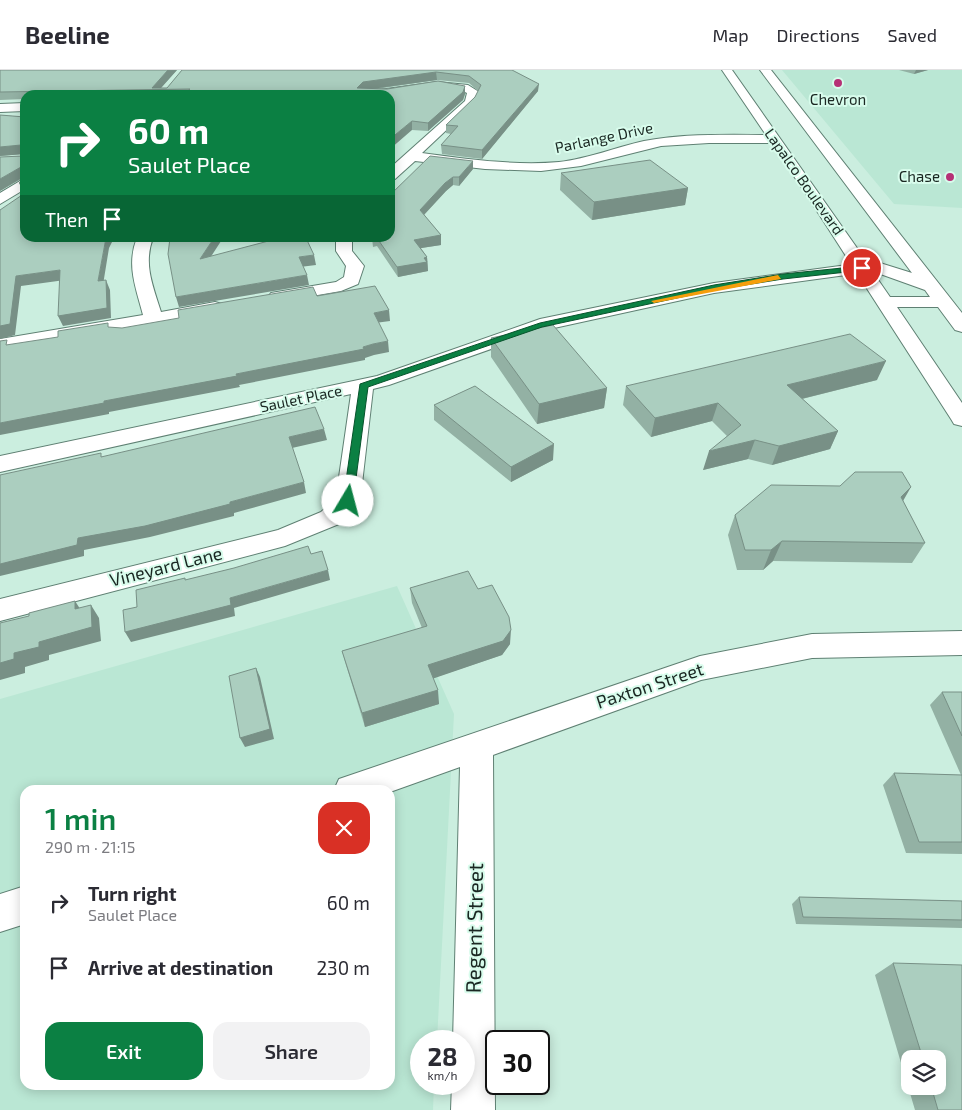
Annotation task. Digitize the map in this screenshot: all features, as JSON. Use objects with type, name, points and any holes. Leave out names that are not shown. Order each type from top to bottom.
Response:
[{"type":"street","points":[[730,74],[768,74]]},
{"type":"street","name":"Lapalco Boulevard","points":[[730,74],[747,99],[797,147],[880,220],[962,326]]},
{"type":"street","name":"Lapalco Boulevard","points":[[768,74],[797,147],[830,220],[962,419]]},
{"type":"street","points":[[395,91],[452,84],[469,88],[473,92],[470,102],[395,171]]},
{"type":"street","points":[[747,99],[777,99]]},
{"type":"street","points":[[0,108],[20,107]]},
{"type":"street","name":"Parlange Drive","points":[[411,156],[477,164],[546,167],[579,163],[625,149],[670,142],[797,147]]},
{"type":"street","points":[[0,200],[20,186]]},
{"type":"street","points":[[830,220],[880,220]]},
{"type":"street","points":[[143,242],[138,250],[139,268],[154,319]]},
{"type":"street","points":[[257,301],[341,286],[352,280],[355,266],[344,251],[344,242]]},
{"type":"street","points":[[860,265],[890,270],[932,287]]},
{"type":"street","name":"Saulet Place","points":[[0,464],[363,386],[540,325],[714,288],[860,265]]},
{"type":"street","points":[[885,302],[943,302]]},
{"type":"street","points":[[0,345],[229,306]]},
{"type":"street","name":"Vineyard Lane","points":[[0,610],[285,537],[330,518],[348,501],[363,386]]},
{"type":"street","name":"Paxton Street","points":[[365,785],[700,668],[812,646],[962,643]]},
{"type":"street","name":"Regent Street","points":[[473,1110],[477,746]]},
{"type":"street","points":[[0,914],[20,907]]},
{"type":"shaded area","points":[[782,70],[962,70],[962,208],[894,204]]},
{"type":"shaded area","points":[[397,586],[454,714],[438,1030],[410,1030],[410,1095],[434,1095],[433,1110],[0,1110],[0,699]]},
{"type":"building","points":[[0,70],[168,70],[152,88],[167,88],[182,70],[512,70],[539,84],[482,150],[441,145],[458,126],[446,125],[475,97],[481,85],[469,76],[436,72],[363,82],[357,88],[387,89],[438,81],[465,86],[463,92],[428,123],[412,121],[395,135],[395,90],[189,90],[190,89],[20,90],[20,92],[0,92]]},
{"type":"building","points":[[0,115],[20,117],[20,145],[0,147]]},
{"type":"building","points":[[20,156],[20,168],[0,179],[0,157]]},
{"type":"building","points":[[430,156],[473,161],[459,177],[453,177],[445,183],[420,210],[441,235],[414,240],[427,257],[424,258],[427,262],[397,267],[380,242],[395,242],[395,190]]},
{"type":"building","points":[[650,160],[688,188],[594,202],[561,173]]},
{"type":"building","points":[[20,196],[20,242],[105,242],[98,281],[106,280],[107,308],[58,316],[60,270],[16,276],[10,324],[0,326],[0,210]]},
{"type":"building","points":[[170,242],[211,242],[200,259],[265,242],[308,242],[314,255],[299,257],[307,275],[176,297],[168,254]]},
{"type":"building","points":[[375,286],[389,310],[374,313],[388,341],[363,347],[364,349],[236,374],[237,376],[0,423],[0,341],[7,340],[6,345],[58,337],[58,331],[108,323],[108,327],[122,328],[179,318],[178,310],[313,287],[317,296]]},
{"type":"building","points":[[553,325],[607,388],[539,404],[491,338]]},
{"type":"building","points":[[850,334],[886,361],[787,385],[838,431],[779,446],[755,440],[709,451],[741,425],[718,403],[655,418],[626,386]]},
{"type":"building","points":[[475,386],[554,444],[511,467],[434,405]]},
{"type":"building","points":[[315,407],[324,429],[289,437],[304,482],[145,526],[78,538],[77,545],[0,564],[0,475],[101,453],[101,457]]},
{"type":"building","points":[[855,472],[902,472],[911,487],[901,497],[925,543],[782,541],[771,550],[745,550],[735,515],[771,485],[840,486]]},
{"type":"building","points":[[308,546],[311,554],[322,551],[328,570],[230,598],[231,605],[125,632],[123,610],[137,607],[136,590],[234,568]]},
{"type":"building","points":[[468,571],[478,589],[492,585],[509,617],[511,630],[503,641],[428,665],[438,690],[362,713],[342,651],[427,626],[410,588]]},
{"type":"building","points":[[75,601],[75,609],[91,605],[92,627],[39,642],[39,647],[14,653],[14,659],[0,663],[0,623]]},
{"type":"building","points":[[256,668],[270,729],[240,738],[229,676]]},
{"type":"building","points":[[942,692],[962,692],[962,736]]},
{"type":"building","points":[[894,773],[962,775],[962,842],[919,842]]},
{"type":"building","points":[[799,897],[962,901],[962,920],[803,917]]},
{"type":"building","points":[[893,963],[962,965],[962,1110],[938,1110],[934,1095],[946,1095],[946,1050],[920,1050]]},
{"type":"slow traffic","points":[[654,301],[778,277]]},
{"type":"place","name":"Chevron","points":[[838,83]]},
{"type":"place","name":"Chase","points":[[950,177]]},
{"type":"route","points":[[348,501],[363,386],[540,325],[714,288],[783,277],[862,268]]}]
